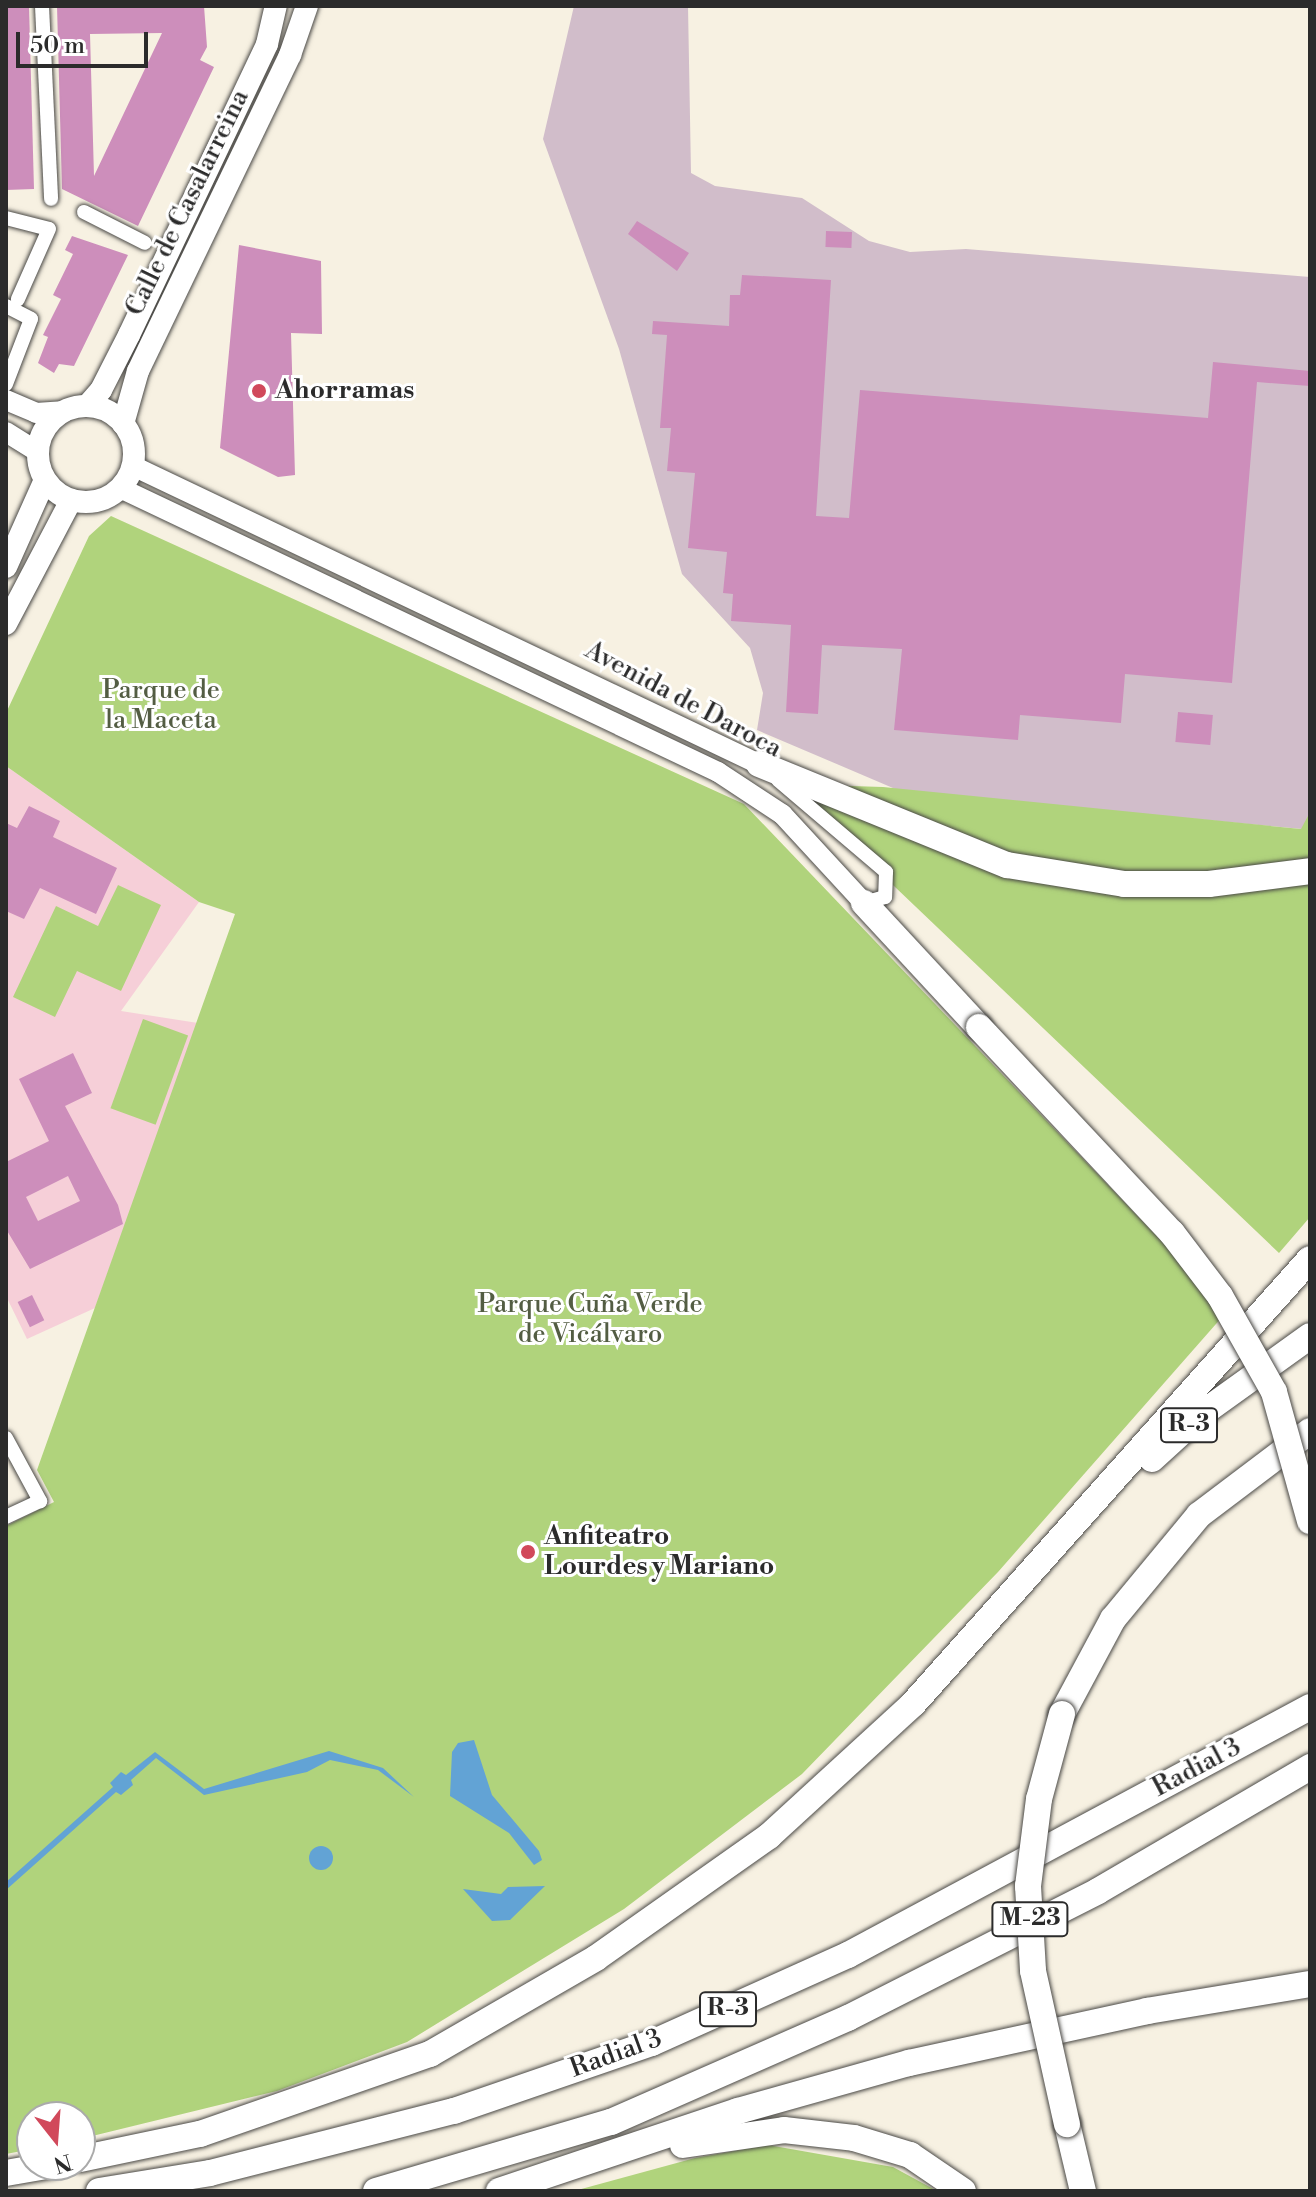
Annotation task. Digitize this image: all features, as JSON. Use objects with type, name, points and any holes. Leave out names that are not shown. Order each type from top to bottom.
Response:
[{"type":"highway","points":[[759,764],[1007,865],[1124,884],[1209,884],[1310,871]]},
{"type":"highway","points":[[864,903],[1172,1233],[1220,1296],[1274,1392],[1310,1521]]},
{"type":"highway","points":[[1078,1525],[1310,1259]]},
{"type":"highway","name":"R-3","points":[[96,2156],[200,2134],[430,2054],[596,1958],[769,1836],[913,1704],[1078,1525],[1200,1415],[1310,1336]]},
{"type":"highway","name":"M-23","points":[[1083,2191],[1040,2015],[1028,1886],[1039,1799],[1062,1714],[1113,1619],[1199,1515],[1310,1431]]},
{"type":"highway","name":"Radial 3","points":[[99,2191],[210,2173],[454,2111],[652,2043],[848,1955],[1310,1707]]},
{"type":"highway","name":"Radial 3","points":[[376,2191],[611,2122],[848,2018],[1098,1891],[1310,1767]]},
{"type":"highway","points":[[502,2191],[738,2111],[909,2063],[1147,2011],[1310,1984]]},
{"type":"highway","points":[[502,2191],[711,2138],[784,2130],[854,2138],[910,2155],[963,2191]]},
{"type":"main road","name":"Calle de Casalarreina","points":[[76,408],[101,390],[129,335],[267,44],[276,6]]},
{"type":"main road","name":"Calle de Casalarreina","points":[[123,424],[138,371],[284,69],[307,6]]},
{"type":"main road","points":[[6,400],[36,413],[76,408],[113,414],[131,437],[133,466],[120,488],[97,501],[71,500],[45,480]]},
{"type":"main road","points":[[6,567],[45,480],[38,452],[46,428],[76,408]]},
{"type":"main road","points":[[6,432],[38,452]]},
{"type":"main road","name":"Avenida de Daroca","points":[[133,466],[759,764]]},
{"type":"main road","name":"Avenida de Daroca","points":[[120,488],[718,772],[782,814],[864,903]]},
{"type":"main road","points":[[6,624],[71,500]]},
{"type":"street","points":[[42,6],[51,199]]},
{"type":"street","points":[[84,212],[145,243]]},
{"type":"street","points":[[6,218],[49,229],[12,302],[31,319],[6,384]]},
{"type":"street","name":"Avenida de Daroca","points":[[759,764],[886,872],[885,897],[864,903]]},
{"type":"street","points":[[6,1438],[40,1501],[6,1517]]},
{"type":"shaded area","points":[[574,6],[688,6],[691,173],[715,186],[802,198],[869,241],[910,252],[966,249],[1310,277],[1310,812],[1302,829],[900,791],[757,730],[763,693],[750,648],[682,574],[619,349],[543,139]]},
{"type":"shaded area","points":[[6,766],[199,902],[121,1011],[198,1023],[95,1308],[27,1339],[6,1296]]},
{"type":"green space","name":"Parque Cuña Verde de Vicálvaro","points":[[111,516],[744,804],[1194,1275],[1223,1316],[998,1572],[802,1774],[624,1909],[407,2042],[277,2091],[96,2135],[96,2101],[16,2101],[16,2152],[6,2154],[6,1526],[54,1502],[37,1470],[235,914],[199,902],[6,766],[6,713],[89,536]]},
{"type":"green space","points":[[787,784],[883,787],[1301,829],[1310,812],[1310,1217],[1279,1253]]},
{"type":"green space","points":[[118,885],[161,905],[121,991],[77,971],[55,1017],[13,997],[56,906],[98,926]]},
{"type":"green space","points":[[143,1019],[188,1035],[156,1125],[111,1108]]},
{"type":"green space","points":[[768,2145],[893,2167],[937,2191],[574,2191],[695,2158]]},
{"type":"water","points":[[474,1740],[492,1795],[539,1851],[542,1860],[534,1865],[509,1833],[450,1796],[452,1752],[458,1743]]},
{"type":"water","points":[[329,1751],[383,1768],[414,1797],[378,1770],[330,1760],[307,1772],[204,1795],[156,1758],[131,1780],[133,1785],[121,1795],[116,1792],[6,1890],[6,1882],[113,1787],[110,1783],[121,1772],[126,1775],[155,1752],[204,1789]]},
{"type":"water","points":[[321,1846],[330,1849],[333,1858],[330,1867],[321,1870],[312,1867],[309,1858],[312,1849]]},
{"type":"water","points":[[545,1886],[510,1920],[492,1921],[463,1889],[501,1894],[508,1887]]},
{"type":"building","points":[[6,6],[29,6],[34,189],[6,190]]},
{"type":"building","points":[[57,6],[204,6],[207,47],[200,60],[214,67],[138,226],[62,189]],"holes":[[[162,33],[94,176],[90,34]]]},
{"type":"building","points":[[637,221],[689,253],[677,271],[628,234]]},
{"type":"building","points":[[826,231],[852,232],[851,248],[825,247]]},
{"type":"building","points":[[72,236],[128,255],[74,366],[59,364],[54,373],[38,363],[48,337],[43,335],[61,299],[53,295],[73,254],[65,250]]},
{"type":"building","name":"Ahorramas","points":[[239,245],[321,261],[322,334],[291,333],[295,475],[278,477],[220,448]]},
{"type":"building","points":[[742,275],[831,280],[816,516],[849,518],[860,390],[1208,418],[1213,362],[1310,371],[1310,386],[1257,382],[1232,683],[1125,674],[1121,723],[1020,715],[1018,740],[894,730],[902,649],[822,645],[818,714],[786,712],[791,625],[731,621],[733,594],[723,593],[727,552],[688,548],[695,473],[667,471],[671,428],[660,428],[667,335],[652,334],[653,321],[729,326],[730,295],[740,295]]},
{"type":"building","points":[[1178,712],[1213,715],[1210,745],[1175,742]]},
{"type":"building","points":[[29,806],[60,821],[53,837],[117,868],[96,914],[40,888],[24,919],[6,911],[6,823],[17,828]]},
{"type":"building","points":[[73,1053],[92,1093],[65,1106],[118,1205],[123,1224],[30,1269],[6,1229],[6,1162],[49,1141],[19,1079]],"holes":[[[68,1176],[80,1201],[38,1221],[26,1197]]]},
{"type":"building","points":[[32,1295],[44,1320],[30,1327],[18,1302]]},
{"type":"place","name":"Ahorramas","points":[[259,391]]},
{"type":"place","name":"Anfiteatro Lourdes y Mariano","points":[[528,1552]]},
{"type":"park label","name":"Parque de la Maceta","points":[[161,706]]}]
